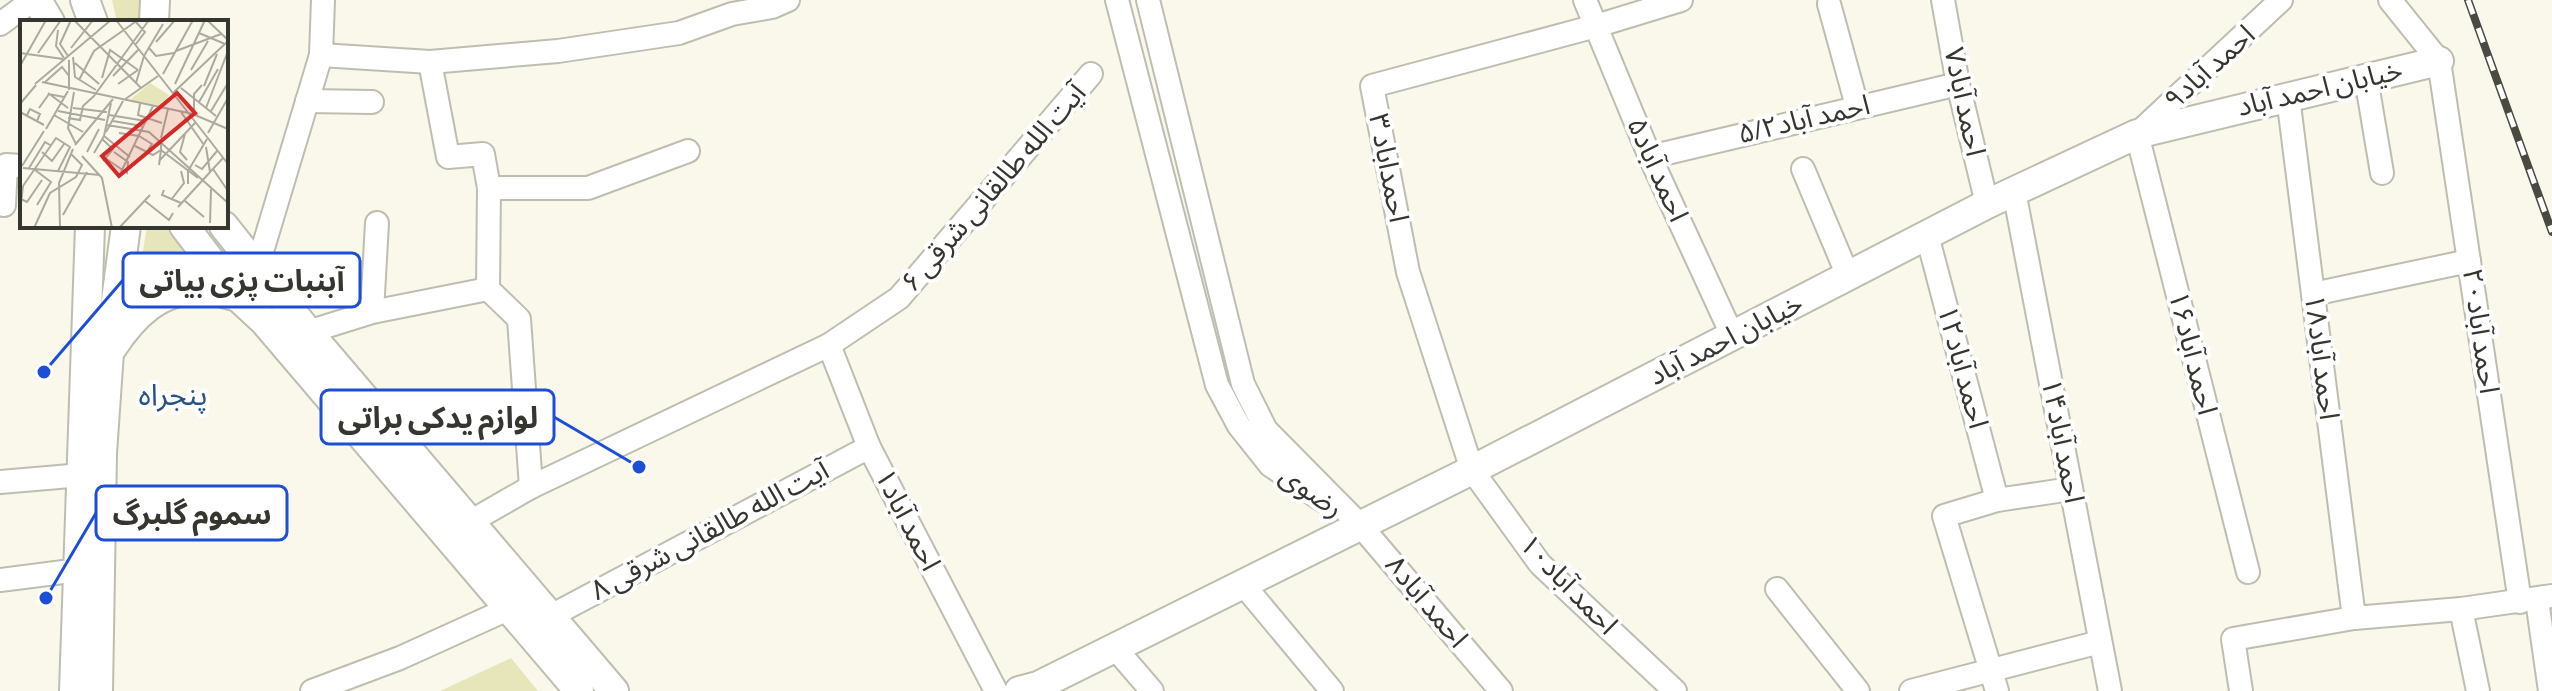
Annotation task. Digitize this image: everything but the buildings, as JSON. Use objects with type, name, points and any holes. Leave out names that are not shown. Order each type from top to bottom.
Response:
[{"type":"main road","points":[[35,0],[49,20]]},
{"type":"main road","points":[[66,0],[72,20]]},
{"type":"main road","points":[[85,0],[92,20]]},
{"type":"main road","points":[[154,20],[155,0]]},
{"type":"main road","name":"خیابان احمد آباد","points":[[1030,689],[1472,470],[1987,204],[2137,134],[2439,61]]},
{"type":"main road","points":[[74,691],[90,228]]},
{"type":"main road","points":[[98,691],[102,453],[109,352],[126,228]]},
{"type":"main road","points":[[186,228],[238,297],[264,321],[579,691]]},
{"type":"main road","points":[[226,228],[308,332],[614,691]]},
{"type":"main road","points":[[109,352],[131,319],[162,297],[200,289],[238,297]]},
{"type":"street","points":[[0,24],[35,0]]},
{"type":"street","points":[[257,268],[321,55],[323,0]]},
{"type":"street","points":[[321,55],[430,62],[558,51],[679,33],[732,14],[772,7],[788,0]]},
{"type":"street","name":"رضوی","points":[[1117,0],[1217,385],[1239,426],[1270,465],[1360,525]]},
{"type":"street","name":"رضوی","points":[[1148,0],[1243,384],[1266,430],[1360,525]]},
{"type":"street","name":"احمد آباد۵","points":[[1585,0],[1650,157],[1733,337]]},
{"type":"street","points":[[1596,26],[1681,0]]},
{"type":"street","name":"احمد آباد۷","points":[[1943,0],[1958,84],[1987,204]]},
{"type":"street","name":"احمد آباد۹","points":[[2137,134],[2281,0]]},
{"type":"street","points":[[2390,0],[2439,61]]},
{"type":"street","points":[[1829,4],[1857,106]]},
{"type":"street","name":"احمداباد ۳","points":[[1472,470],[1408,272],[1372,86],[1596,26]]},
{"type":"street","name":"احمد آباد۲۰","points":[[2439,61],[2469,261],[2536,599],[2550,691]]},
{"type":"street","points":[[430,62],[448,157],[483,154],[489,188],[488,289],[519,319],[531,487]]},
{"type":"street","name":"آیت الله طالقانی شرقی ۶","points":[[470,522],[531,487],[829,345],[899,298],[1091,74]]},
{"type":"street","points":[[2366,78],[2382,173]]},
{"type":"street","name":"احمد آباد۵/۲","points":[[1650,157],[1958,84]]},
{"type":"street","name":"احمد آباد۱۸","points":[[2288,97],[2354,618]]},
{"type":"street","points":[[307,101],[372,102]]},
{"type":"street","name":"احمد آباد۱۶","points":[[2137,134],[2248,572]]},
{"type":"street","points":[[489,188],[588,188],[688,151]]},
{"type":"street","points":[[4,205],[6,165],[20,166]]},
{"type":"street","points":[[1803,169],[1848,276]]},
{"type":"street","name":"احمد آباد۱۴","points":[[2014,191],[2110,691]]},
{"type":"street","points":[[372,312],[377,223]]},
{"type":"street","name":"احمد آباد۱۲","points":[[1927,235],[1997,500]]},
{"type":"street","points":[[2313,294],[2469,261]]},
{"type":"street","points":[[308,332],[372,312],[488,289]]},
{"type":"street","name":"احمد آباد۱","points":[[829,345],[869,447],[996,691]]},
{"type":"street","name":"آیت الله طالقانی شرقی ۸","points":[[551,616],[869,447]]},
{"type":"street","name":"احمد آباد۱۰","points":[[1472,470],[1540,564],[1675,691]]},
{"type":"street","points":[[0,482],[82,475]]},
{"type":"street","points":[[1994,680],[1944,516],[1997,500],[2071,489]]},
{"type":"street","name":"احمد آباد۸","points":[[1360,525],[1497,686]]},
{"type":"street","points":[[0,580],[79,570]]},
{"type":"street","points":[[1242,583],[1332,691]]},
{"type":"street","points":[[1777,589],[1858,691]]},
{"type":"street","points":[[2241,691],[2233,639],[2354,618],[2536,599]]},
{"type":"street","points":[[312,691],[400,658],[508,609]]},
{"type":"street","points":[[2461,609],[2478,691]]},
{"type":"street","points":[[1911,691],[1994,680],[2100,642]]},
{"type":"street","points":[[1115,648],[1152,691]]},
{"type":"green space","points":[[112,0],[139,0],[139,20],[117,20]]},
{"type":"green space","points":[[147,228],[166,228],[203,278],[135,301]]},
{"type":"green space","points":[[511,658],[538,691],[440,691]]},
{"type":"railway","points":[[2468,0],[2552,232]]},
{"type":"place","name":"آبنبات پزی بیاتی","points":[[44,372]]},
{"type":"place","name":"لوازم یدکی براتی","points":[[639,467]]},
{"type":"place","name":"سموم گلبرگ","points":[[46,598]]},
{"type":"district","name":"پنجراه","points":[[173,396]]}]
